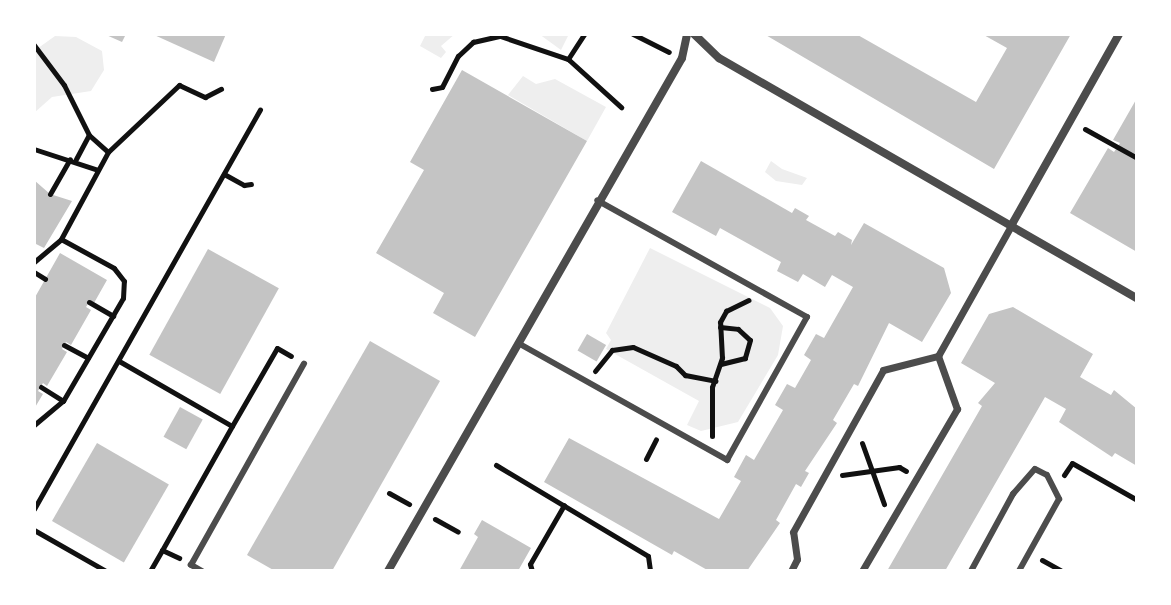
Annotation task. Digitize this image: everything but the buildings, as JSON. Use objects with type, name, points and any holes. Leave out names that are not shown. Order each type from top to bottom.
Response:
[{"type":"street","points":[[388,571],[597,200],[682,58],[687,34]]},
{"type":"street","points":[[694,34],[719,58],[1137,298]]},
{"type":"street","points":[[791,571],[797,559],[793,532],[883,370],[938,356],[1119,34]]},
{"type":"street","points":[[862,571],[957,409],[938,356]]},
{"type":"lane","points":[[518,343],[727,460],[807,317],[597,200]]},
{"type":"lane","points":[[202,571],[191,565],[304,364]]},
{"type":"lane","points":[[971,571],[1013,494],[1035,469],[1047,475],[1059,499],[1019,571]]},
{"type":"path","points":[[568,59],[584,34]]},
{"type":"path","points":[[432,89],[442,87],[458,56],[473,42],[500,35],[568,59],[621,107]]},
{"type":"path","points":[[34,45],[64,85],[89,135],[108,152]]},
{"type":"path","points":[[34,262],[61,239],[108,152],[179,85],[205,97],[221,89]]},
{"type":"path","points":[[34,509],[260,109]]},
{"type":"path","points":[[50,194],[89,135]]},
{"type":"path","points":[[1103,139],[1137,158]]},
{"type":"path","points":[[34,149],[73,159],[98,170]]},
{"type":"path","points":[[224,174],[244,185],[251,184]]},
{"type":"path","points":[[34,425],[63,401],[123,298],[124,281],[114,268],[61,239]]},
{"type":"path","points":[[34,272],[45,279]]},
{"type":"path","points":[[706,449],[713,435],[715,381],[721,364],[720,327],[726,311],[746,306],[756,289]]},
{"type":"path","points":[[89,302],[113,316]]},
{"type":"path","points":[[720,327],[738,329],[750,340],[745,358],[721,364]]},
{"type":"path","points":[[64,345],[88,358]]},
{"type":"path","points":[[589,383],[612,350],[633,347],[646,357],[676,366],[685,375],[715,381]]},
{"type":"path","points":[[150,571],[277,348],[304,364]]},
{"type":"path","points":[[119,361],[232,426]]},
{"type":"path","points":[[41,387],[63,401]]},
{"type":"path","points":[[646,459],[664,425]]},
{"type":"path","points":[[851,428],[859,432],[870,470],[882,488],[882,499]]},
{"type":"path","points":[[1056,490],[1072,463],[1137,500]]},
{"type":"path","points":[[496,465],[648,556],[650,571]]},
{"type":"path","points":[[821,480],[899,467]]},
{"type":"path","points":[[389,493],[416,509]]},
{"type":"path","points":[[532,571],[530,564],[564,505]]},
{"type":"path","points":[[428,515],[458,532]]},
{"type":"path","points":[[34,530],[106,571]]},
{"type":"path","points":[[162,550],[191,565]]},
{"type":"shaded area","points":[[426,34],[455,34],[441,46],[446,52],[441,58],[420,46]]},
{"type":"shaded area","points":[[539,34],[569,34],[561,50]]},
{"type":"shaded area","points":[[55,36],[76,37],[102,51],[104,70],[91,91],[52,97],[34,113],[34,51]]},
{"type":"shaded area","points":[[523,76],[536,84],[555,79],[606,107],[587,141],[508,95]]},
{"type":"shaded area","points":[[771,161],[782,169],[807,178],[802,185],[776,181],[765,172]]},
{"type":"shaded area","points":[[650,248],[770,308],[783,326],[778,355],[738,422],[701,431],[687,425],[699,401],[606,349],[611,340],[606,333]]}]
